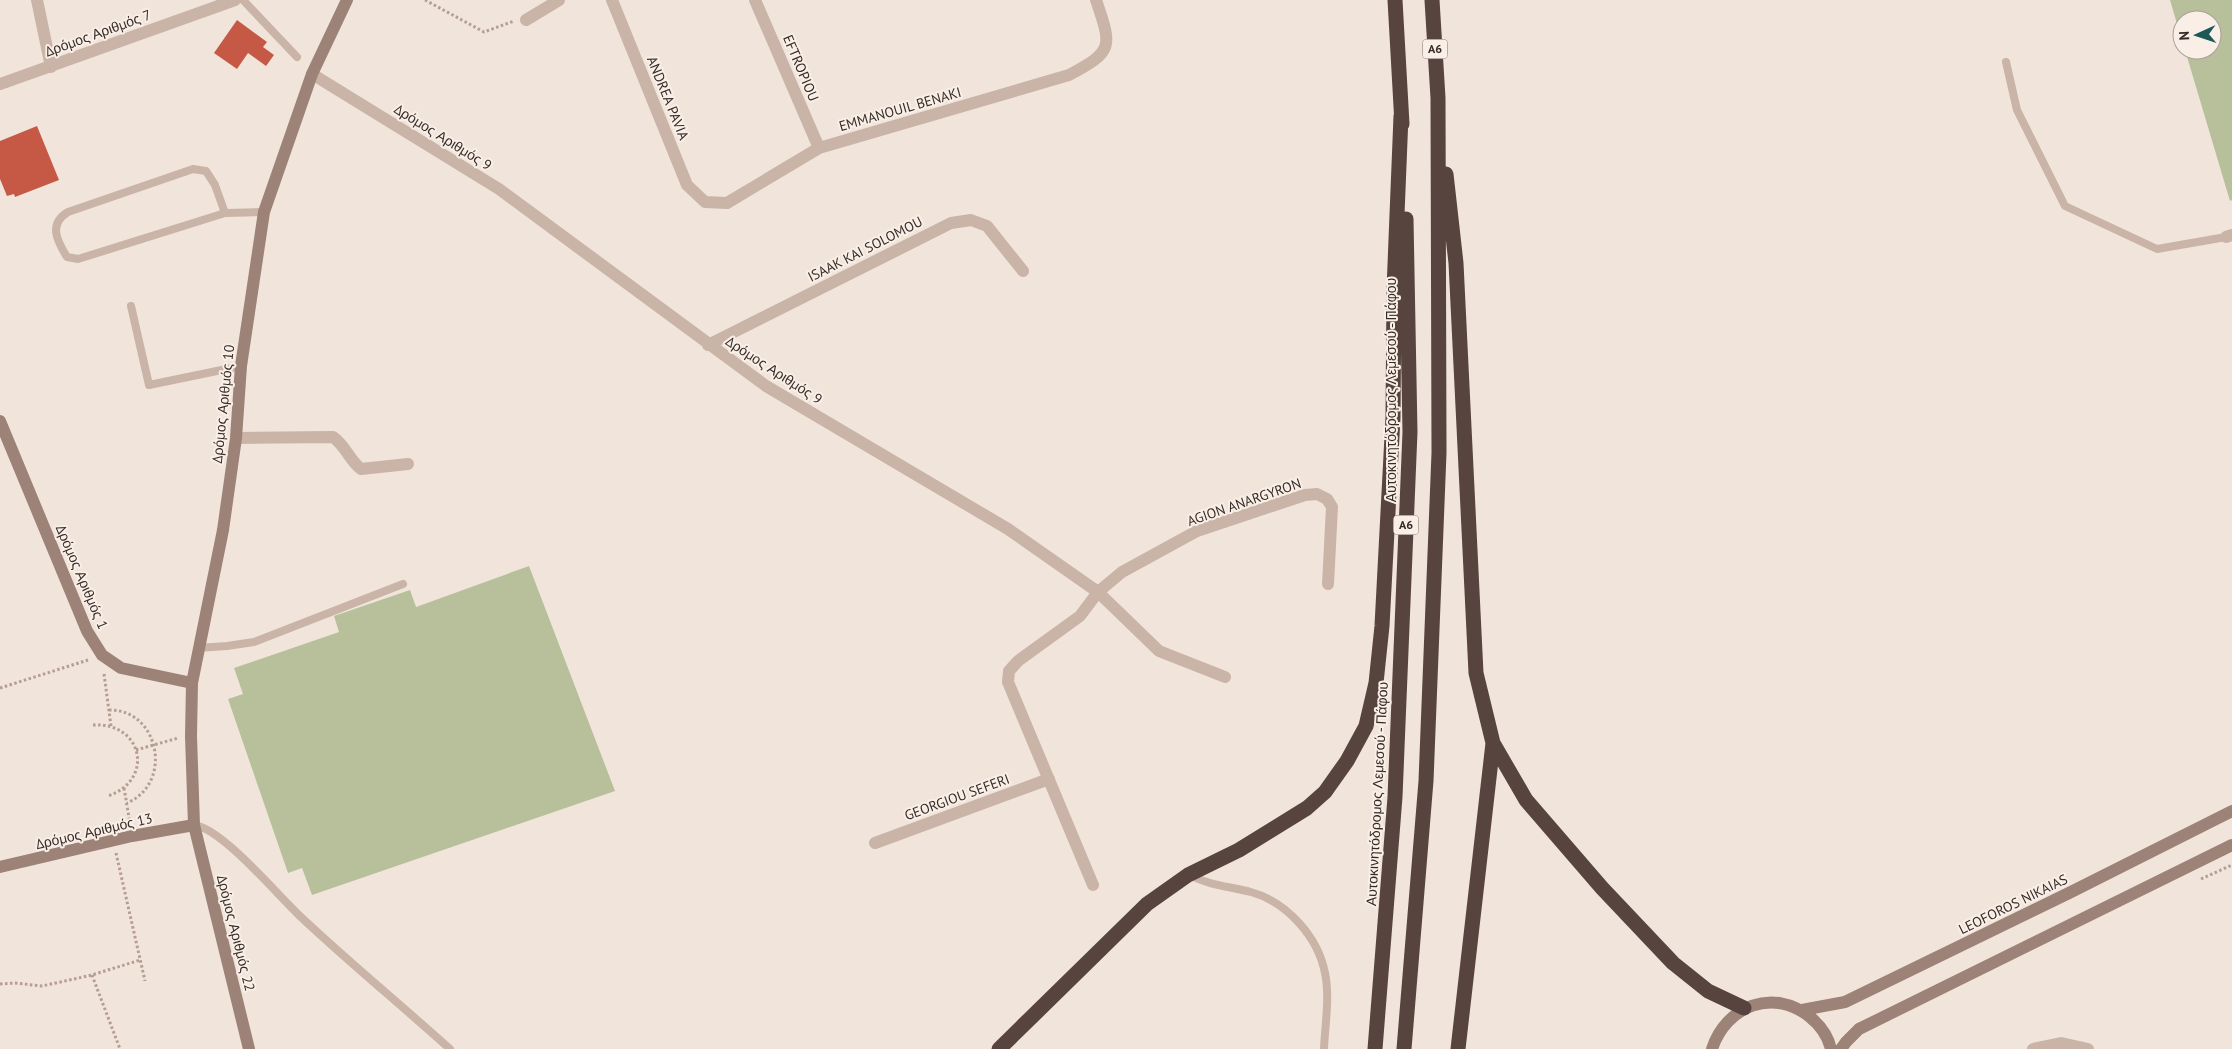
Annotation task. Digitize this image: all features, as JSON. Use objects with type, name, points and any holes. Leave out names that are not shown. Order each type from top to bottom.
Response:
[{"type":"highway","name":"Αυτοκινητόδρομος Λεμεσού - Πάφου","points":[[1375,1049],[1395,797],[1410,432],[1408,281],[1396,0]]},
{"type":"highway","name":"A6","points":[[1404,1049],[1426,781],[1439,453],[1438,98],[1432,0]]},
{"type":"highway","points":[[1438,98],[1456,263],[1476,673],[1493,743],[1526,800],[1608,895],[1673,963],[1708,991],[1744,1008]]},
{"type":"highway","points":[[999,1049],[1147,904],[1188,875],[1238,850],[1306,808],[1325,792],[1342,768],[1366,726],[1376,683],[1382,626],[1393,417],[1394,289],[1401,116]]},
{"type":"highway","points":[[1458,1049],[1493,743]]},
{"type":"street","points":[[36,0],[51,67]]},
{"type":"street","name":"Δρόμος Αριθμός 7","points":[[0,84],[235,0]]},
{"type":"street","name":"Δρόμος Αριθμός 10","points":[[194,825],[191,736],[192,683],[223,530],[236,438],[241,366],[264,212],[312,74],[348,0]]},
{"type":"street","points":[[526,20],[559,0]]},
{"type":"street","name":"ANDREA PAVIA","points":[[612,0],[687,185],[705,202]]},
{"type":"street","name":"EFTROPIOU","points":[[755,0],[819,148]]},
{"type":"street","name":"EMMANOUIL BENAKI","points":[[705,202],[727,202],[819,148],[1069,76],[1095,61],[1105,49],[1108,34],[1096,0]]},
{"type":"street","name":"Δρόμος Αριθμός 9","points":[[312,74],[499,189],[766,386],[1008,529],[1098,592],[1159,651],[1225,677]]},
{"type":"street","name":"ISAAK KAI SOLOMOU","points":[[708,345],[950,223],[972,220],[988,226],[1023,271]]},
{"type":"street","name":"Δρόμος Αριθμός 1","points":[[0,421],[87,631],[102,655],[121,668],[192,683]]},
{"type":"street","points":[[236,438],[333,437],[342,443],[353,463],[361,469],[408,464]]},
{"type":"street","name":"AGION ANARGYRON","points":[[1098,592],[1122,572],[1197,531],[1305,495],[1317,494],[1327,499],[1332,508],[1328,584]]},
{"type":"street","points":[[1092,885],[1008,682],[1009,671],[1018,661],[1080,616],[1098,592]]},
{"type":"street","name":"GEORGIOU SEFERI","points":[[875,843],[1049,780]]},
{"type":"street","name":"LEOFOROS NIKAIAS","points":[[1802,1010],[1845,1002],[2232,811]]},
{"type":"street","name":"Δρόμος Αριθμός 13","points":[[0,867],[113,840],[194,825]]},
{"type":"street","name":"Δρόμος Αριθμός 22","points":[[194,825],[249,1049]]},
{"type":"street","points":[[1841,1049],[1859,1029],[2232,845]]},
{"type":"street","points":[[1712,1049],[1716,1036],[1728,1020],[1744,1008],[1763,1002],[1783,1003],[1802,1010],[1818,1023],[1831,1049]]},
{"type":"street","points":[[2033,1049],[2061,1042],[2088,1049]]},
{"type":"lane","points":[[243,0],[297,57]]},
{"type":"lane","points":[[2006,62],[2017,110],[2066,206],[2157,249],[2229,236]]},
{"type":"lane","points":[[224,213],[215,185],[206,171],[193,169],[68,212],[59,218],[56,224],[60,245],[67,257],[78,259],[224,213],[264,212]]},
{"type":"lane","points":[[131,306],[149,385],[241,366]]},
{"type":"lane","points":[[198,648],[254,642],[403,584]]},
{"type":"lane","points":[[194,825],[204,826],[227,844],[302,918],[450,1049]]},
{"type":"lane","points":[[1188,875],[1208,884],[1252,892],[1292,915],[1304,930],[1313,943],[1326,974],[1327,998],[1324,1049]]},
{"type":"path","points":[[425,0],[484,32],[508,22],[526,20]]},
{"type":"path","points":[[0,688],[102,655],[111,726]]},
{"type":"path","points":[[109,710],[126,713],[138,721],[149,734],[154,745],[152,782],[138,798],[127,803]]},
{"type":"path","points":[[93,725],[111,726],[126,734],[133,742],[136,750],[138,765],[134,776],[124,788],[108,796]]},
{"type":"path","points":[[136,750],[191,736]]},
{"type":"path","points":[[124,788],[132,836]]},
{"type":"path","points":[[113,840],[145,980]]},
{"type":"path","points":[[0,984],[42,986],[92,975],[140,960]]},
{"type":"path","points":[[92,975],[120,1049]]},
{"type":"green space","points":[[2170,0],[2232,0],[2232,200],[2230,201],[2188,60],[2222,60],[2222,10],[2173,10]]},
{"type":"green space","points":[[529,566],[615,791],[312,895],[302,868],[288,873],[228,699],[243,694],[234,668],[339,632],[334,616],[410,590],[416,607]]},
{"type":"building","points":[[237,20],[267,42],[263,47],[274,55],[266,66],[248,53],[237,69],[214,53]]},
{"type":"building","points":[[37,126],[59,180],[15,197],[14,194],[7,196],[0,179],[0,141]]}]
